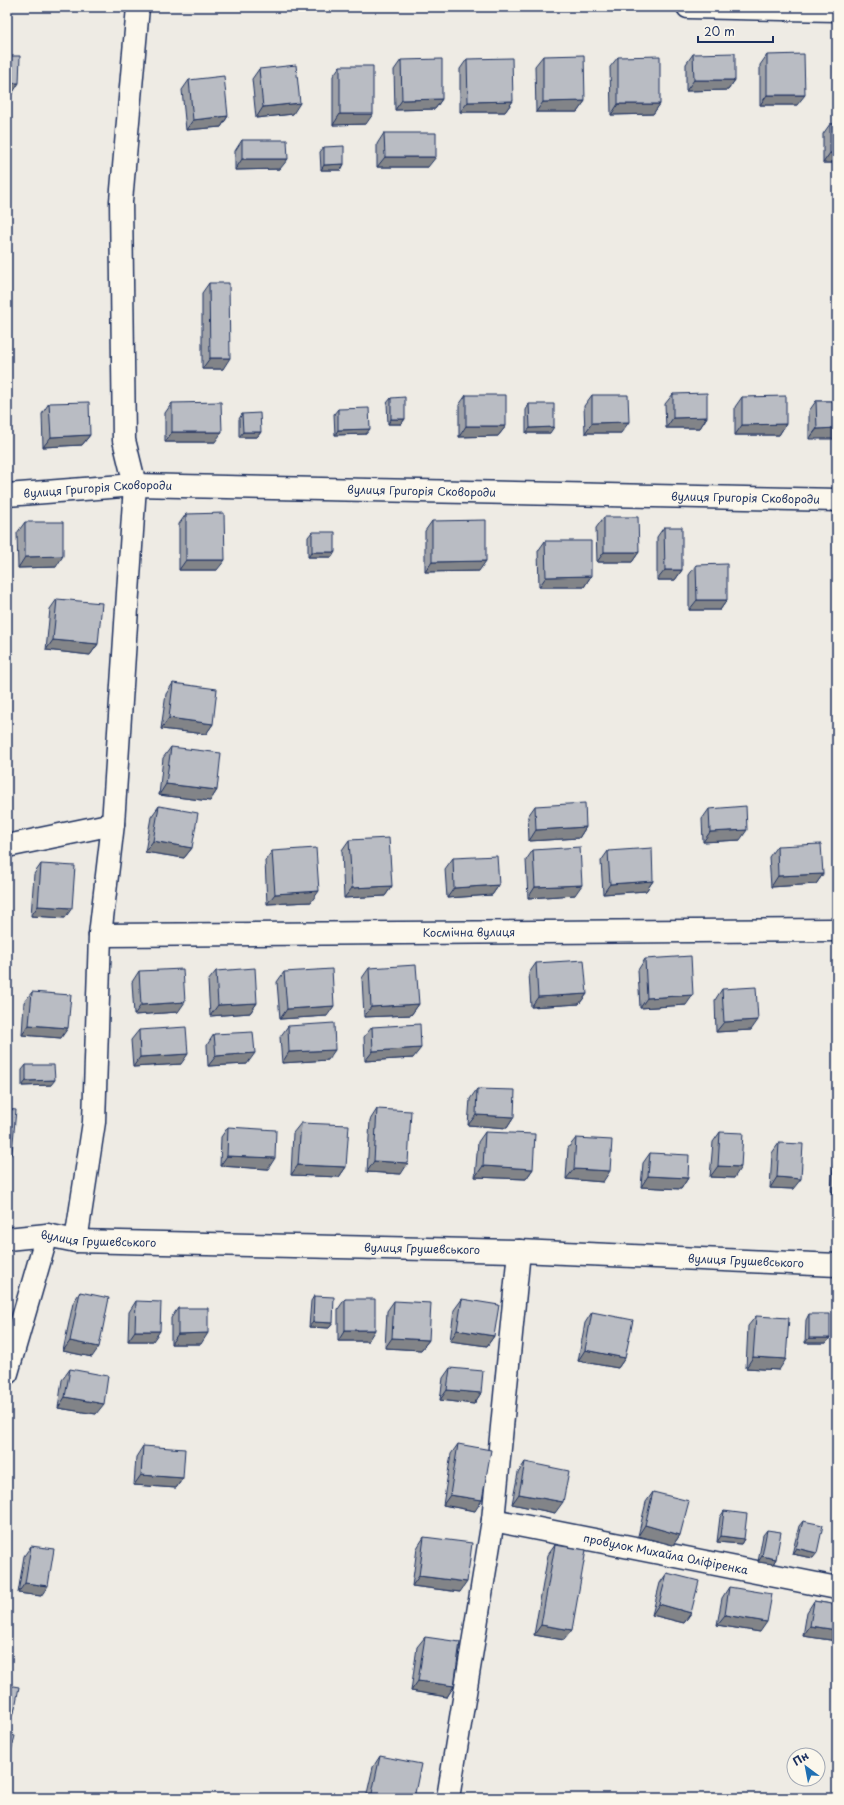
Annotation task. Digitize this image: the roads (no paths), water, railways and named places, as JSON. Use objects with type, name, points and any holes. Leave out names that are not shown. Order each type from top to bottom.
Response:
[{"type":"street","points":[[76,1240],[94,1122],[100,935],[113,824],[135,485],[124,440],[121,200],[138,7]]},
{"type":"street","points":[[688,7],[837,10]]},
{"type":"street","name":"вулиця Григорія Сковороди","points":[[7,495],[135,485],[837,500]]},
{"type":"street","points":[[7,846],[113,824]]},
{"type":"street","name":"Космічна вулиця","points":[[100,935],[837,930]]},
{"type":"street","points":[[7,1373],[47,1235]]},
{"type":"street","name":"вулиця Грушевського","points":[[7,1239],[47,1235],[76,1240],[518,1251],[837,1265]]},
{"type":"street","points":[[448,1798],[493,1520],[518,1251]]},
{"type":"street","name":"провулок Михайла Оліфіренка","points":[[493,1520],[837,1588]]}]
